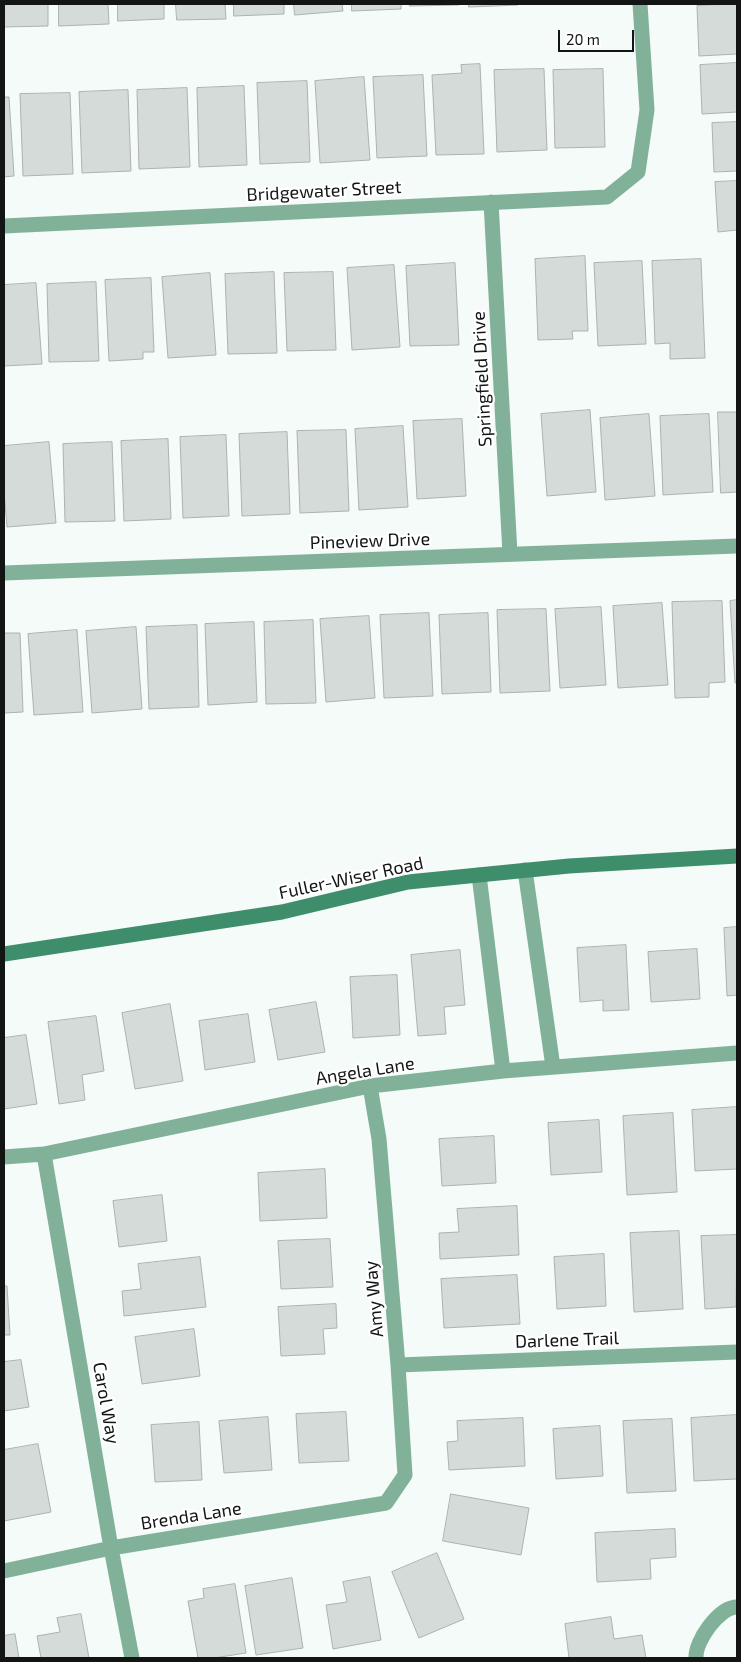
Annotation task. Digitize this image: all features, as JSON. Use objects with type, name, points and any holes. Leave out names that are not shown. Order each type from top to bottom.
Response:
[{"type":"street","name":"Bridgewater Street","points":[[4,226],[607,197],[638,172],[646,110],[640,4]]},
{"type":"street","name":"Springfield Drive","points":[[491,202],[510,554]]},
{"type":"street","name":"Pineview Drive","points":[[4,573],[737,546]]},
{"type":"street","name":"Fuller-Wiser Road","points":[[4,954],[282,912],[408,882],[569,866],[737,856]]},
{"type":"street","points":[[525,870],[553,1067]]},
{"type":"street","points":[[480,875],[503,1071]]},
{"type":"street","name":"Angela Lane","points":[[4,1157],[44,1154],[370,1086],[503,1071],[737,1053]]},
{"type":"street","name":"Amy Way","points":[[370,1086],[379,1138],[405,1475],[386,1503]]},
{"type":"street","name":"Carol Way","points":[[44,1154],[132,1658]]},
{"type":"street","name":"Darlene Trail","points":[[398,1365],[737,1352]]},
{"type":"street","name":"Brenda Lane","points":[[4,1571],[112,1548],[386,1503]]},
{"type":"street","points":[[696,1658],[695,1652],[717,1617],[734,1606],[737,1607]]},
{"type":"building","points":[[4,4],[48,4],[48,26],[4,27]]},
{"type":"building","points":[[59,4],[108,4],[109,24],[59,26]]},
{"type":"building","points":[[118,4],[164,4],[164,19],[118,21]]},
{"type":"building","points":[[176,4],[225,4],[226,19],[177,20]]},
{"type":"building","points":[[234,4],[284,4],[284,14],[234,16]]},
{"type":"building","points":[[294,4],[342,4],[343,11],[295,15]]},
{"type":"building","points":[[352,4],[401,4],[401,9],[352,11]]},
{"type":"building","points":[[410,4],[459,4],[459,5],[410,6]]},
{"type":"building","points":[[469,4],[518,4],[518,5],[469,7]]},
{"type":"building","points":[[737,4],[737,54],[699,56],[697,6]]},
{"type":"building","points":[[737,63],[737,112],[702,114],[700,65]]},
{"type":"building","points":[[480,64],[484,154],[436,155],[432,75],[462,73],[461,65]]},
{"type":"building","points":[[544,69],[547,150],[497,152],[494,70]]},
{"type":"building","points":[[603,69],[605,147],[555,148],[553,70]]},
{"type":"building","points":[[423,75],[427,156],[377,158],[373,77]]},
{"type":"building","points":[[364,77],[370,160],[320,163],[315,81]]},
{"type":"building","points":[[307,81],[310,162],[260,164],[257,83]]},
{"type":"building","points":[[244,86],[247,165],[199,167],[197,88]]},
{"type":"building","points":[[187,88],[190,167],[139,169],[137,90]]},
{"type":"building","points":[[128,90],[131,171],[82,173],[79,92]]},
{"type":"building","points":[[70,93],[73,174],[23,176],[20,94]]},
{"type":"building","points":[[4,97],[9,97],[14,176],[4,177]]},
{"type":"building","points":[[737,122],[737,171],[714,172],[712,123]]},
{"type":"building","points":[[737,181],[737,230],[718,232],[715,182]]},
{"type":"building","points":[[585,256],[588,331],[572,331],[573,339],[538,340],[535,259]]},
{"type":"building","points":[[701,259],[705,358],[670,359],[670,343],[655,344],[652,261]]},
{"type":"building","points":[[642,261],[646,344],[598,346],[594,263]]},
{"type":"building","points":[[455,263],[459,345],[410,346],[406,266]]},
{"type":"building","points":[[394,265],[400,347],[352,350],[347,268]]},
{"type":"building","points":[[274,272],[277,353],[228,354],[225,274]]},
{"type":"building","points":[[333,272],[336,350],[287,351],[284,273]]},
{"type":"building","points":[[210,273],[216,355],[168,358],[162,277]]},
{"type":"building","points":[[151,278],[154,352],[143,352],[143,359],[109,361],[105,280]]},
{"type":"building","points":[[96,282],[99,361],[49,362],[47,284]]},
{"type":"building","points":[[36,283],[42,364],[4,366],[4,285]]},
{"type":"building","points":[[590,410],[596,492],[547,496],[541,414]]},
{"type":"building","points":[[718,412],[737,412],[737,492],[721,493]]},
{"type":"building","points":[[649,414],[655,496],[605,500],[600,418]]},
{"type":"building","points":[[709,414],[713,492],[663,495],[660,416]]},
{"type":"building","points":[[462,419],[466,496],[417,499],[413,421]]},
{"type":"building","points":[[403,426],[408,507],[359,510],[355,429]]},
{"type":"building","points":[[346,430],[349,511],[300,513],[297,431]]},
{"type":"building","points":[[287,432],[290,514],[242,516],[239,434]]},
{"type":"building","points":[[226,435],[229,516],[183,518],[180,437]]},
{"type":"building","points":[[168,439],[171,519],[124,521],[121,441]]},
{"type":"building","points":[[49,442],[56,523],[7,527],[4,491],[4,446]]},
{"type":"building","points":[[112,442],[115,521],[65,522],[63,444]]},
{"type":"building","points":[[737,600],[737,683],[735,683],[730,601]]},
{"type":"building","points":[[722,601],[725,682],[709,683],[709,697],[675,698],[672,602]]},
{"type":"building","points":[[662,603],[668,685],[618,688],[613,606]]},
{"type":"building","points":[[601,607],[606,685],[560,688],[555,609]]},
{"type":"building","points":[[546,609],[550,691],[500,693],[497,610]]},
{"type":"building","points":[[429,613],[433,696],[384,698],[380,615]]},
{"type":"building","points":[[488,613],[491,692],[442,694],[439,615]]},
{"type":"building","points":[[369,616],[375,698],[326,702],[320,619]]},
{"type":"building","points":[[313,620],[316,703],[266,704],[264,622]]},
{"type":"building","points":[[254,622],[257,702],[208,705],[205,624]]},
{"type":"building","points":[[197,625],[199,707],[149,709],[146,627]]},
{"type":"building","points":[[136,627],[142,709],[92,713],[86,631]]},
{"type":"building","points":[[77,630],[83,712],[34,715],[28,634]]},
{"type":"building","points":[[4,633],[20,633],[23,712],[4,713]]},
{"type":"building","points":[[737,927],[737,995],[727,996],[724,928]]},
{"type":"building","points":[[626,945],[629,1010],[603,1011],[603,1000],[580,1002],[577,948]]},
{"type":"building","points":[[697,949],[700,999],[651,1002],[648,952]]},
{"type":"building","points":[[460,950],[465,1005],[444,1007],[446,1034],[418,1036],[411,955]]},
{"type":"building","points":[[397,975],[400,1035],[353,1038],[350,977]]},
{"type":"building","points":[[316,1002],[325,1052],[278,1060],[269,1010]]},
{"type":"building","points":[[170,1004],[183,1081],[135,1089],[122,1013]]},
{"type":"building","points":[[248,1014],[255,1062],[205,1070],[199,1021]]},
{"type":"building","points":[[96,1016],[104,1071],[82,1075],[85,1100],[59,1104],[48,1022]]},
{"type":"building","points":[[26,1035],[37,1104],[4,1109],[4,1038]]},
{"type":"building","points":[[737,1107],[737,1169],[695,1171],[692,1110]]},
{"type":"building","points":[[673,1113],[677,1192],[627,1195],[623,1116]]},
{"type":"building","points":[[599,1120],[602,1172],[551,1175],[548,1123]]},
{"type":"building","points":[[494,1136],[496,1183],[442,1186],[439,1139]]},
{"type":"building","points":[[325,1169],[327,1218],[260,1221],[258,1173]]},
{"type":"building","points":[[162,1195],[167,1241],[119,1247],[113,1201]]},
{"type":"building","points":[[517,1206],[519,1255],[440,1259],[439,1233],[459,1232],[457,1209]]},
{"type":"building","points":[[679,1231],[683,1309],[634,1312],[630,1233]]},
{"type":"building","points":[[737,1235],[736,1307],[705,1309],[701,1236]]},
{"type":"building","points":[[330,1239],[333,1287],[281,1289],[278,1241]]},
{"type":"building","points":[[604,1254],[606,1306],[557,1309],[554,1257]]},
{"type":"building","points":[[200,1257],[206,1307],[124,1316],[122,1291],[141,1289],[138,1264]]},
{"type":"building","points":[[517,1275],[520,1324],[444,1328],[441,1279]]},
{"type":"building","points":[[4,1286],[7,1286],[10,1335],[4,1335]]},
{"type":"building","points":[[336,1304],[337,1328],[323,1329],[325,1354],[281,1356],[278,1307]]},
{"type":"building","points":[[194,1329],[200,1376],[142,1384],[135,1337]]},
{"type":"building","points":[[21,1360],[29,1407],[4,1411],[4,1362]]},
{"type":"building","points":[[346,1412],[349,1461],[299,1463],[296,1414]]},
{"type":"building","points":[[737,1415],[737,1479],[694,1481],[691,1418]]},
{"type":"building","points":[[268,1417],[272,1470],[224,1473],[219,1421]]},
{"type":"building","points":[[523,1418],[525,1466],[449,1470],[447,1442],[458,1441],[457,1421]]},
{"type":"building","points":[[672,1419],[676,1491],[627,1493],[623,1421]]},
{"type":"building","points":[[199,1422],[202,1480],[155,1482],[151,1425]]},
{"type":"building","points":[[600,1426],[603,1476],[556,1479],[553,1429]]},
{"type":"building","points":[[38,1444],[51,1512],[4,1521],[4,1450]]},
{"type":"building","points":[[451,1494],[529,1508],[521,1555],[443,1541]]},
{"type":"building","points":[[675,1529],[676,1557],[650,1559],[651,1579],[597,1582],[595,1533]]},
{"type":"building","points":[[437,1553],[464,1619],[419,1638],[392,1572]]},
{"type":"building","points":[[370,1577],[381,1640],[333,1649],[326,1605],[347,1602],[343,1582]]},
{"type":"building","points":[[292,1578],[303,1648],[256,1655],[245,1586]]},
{"type":"building","points":[[235,1584],[246,1653],[214,1658],[198,1658],[188,1601],[204,1598],[203,1589]]},
{"type":"building","points":[[81,1614],[89,1658],[41,1658],[37,1636],[60,1632],[57,1618]]},
{"type":"building","points":[[611,1617],[614,1639],[642,1635],[646,1658],[569,1658],[565,1624]]},
{"type":"building","points":[[15,1634],[19,1658],[4,1658],[4,1636]]}]
